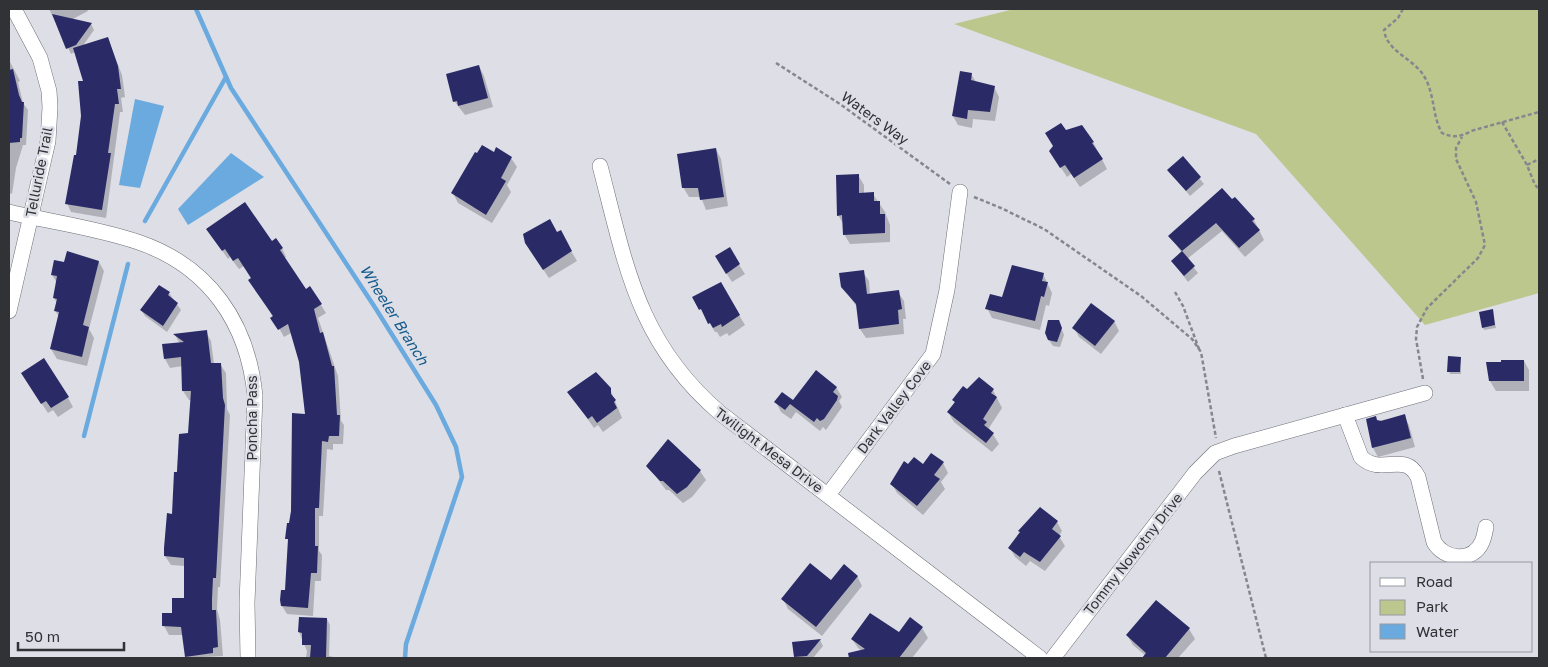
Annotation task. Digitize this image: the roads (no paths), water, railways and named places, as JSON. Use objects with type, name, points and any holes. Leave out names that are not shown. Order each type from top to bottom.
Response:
[{"type":"street","name":"Telluride Trail","points":[[9,311],[48,141],[49,91],[37,50],[14,9]]},
{"type":"street","name":"Twilight Mesa Drive","points":[[600,166],[638,301],[663,350],[678,371],[706,402],[1040,658]]},
{"type":"street","name":"Dark Valley Cove","points":[[828,495],[933,354],[947,290],[960,192]]},
{"type":"street","name":"Poncha Pass","points":[[9,212],[138,242],[167,254],[205,282],[221,301],[237,326],[252,368],[254,396],[247,603],[248,658]]},
{"type":"street","points":[[1425,393],[1345,415],[1361,457],[1365,461],[1381,466],[1404,463],[1414,469],[1418,477],[1434,542],[1438,549],[1456,557],[1466,556],[1482,544],[1486,527]]},
{"type":"street","name":"Tommy Nowotny Drive","points":[[1053,658],[1195,473],[1215,453],[1345,415]]},
{"type":"water","points":[[135,99],[164,106],[140,188],[119,185]]},
{"type":"water","points":[[231,153],[264,177],[188,225],[178,209]]},
{"type":"waterway","name":"Wheeler Branch","points":[[196,9],[231,88],[376,309],[436,405],[456,447],[462,477],[406,644],[405,658]]},
{"type":"waterway","points":[[145,221],[226,77]]},
{"type":"waterway","points":[[84,436],[128,264]]}]
